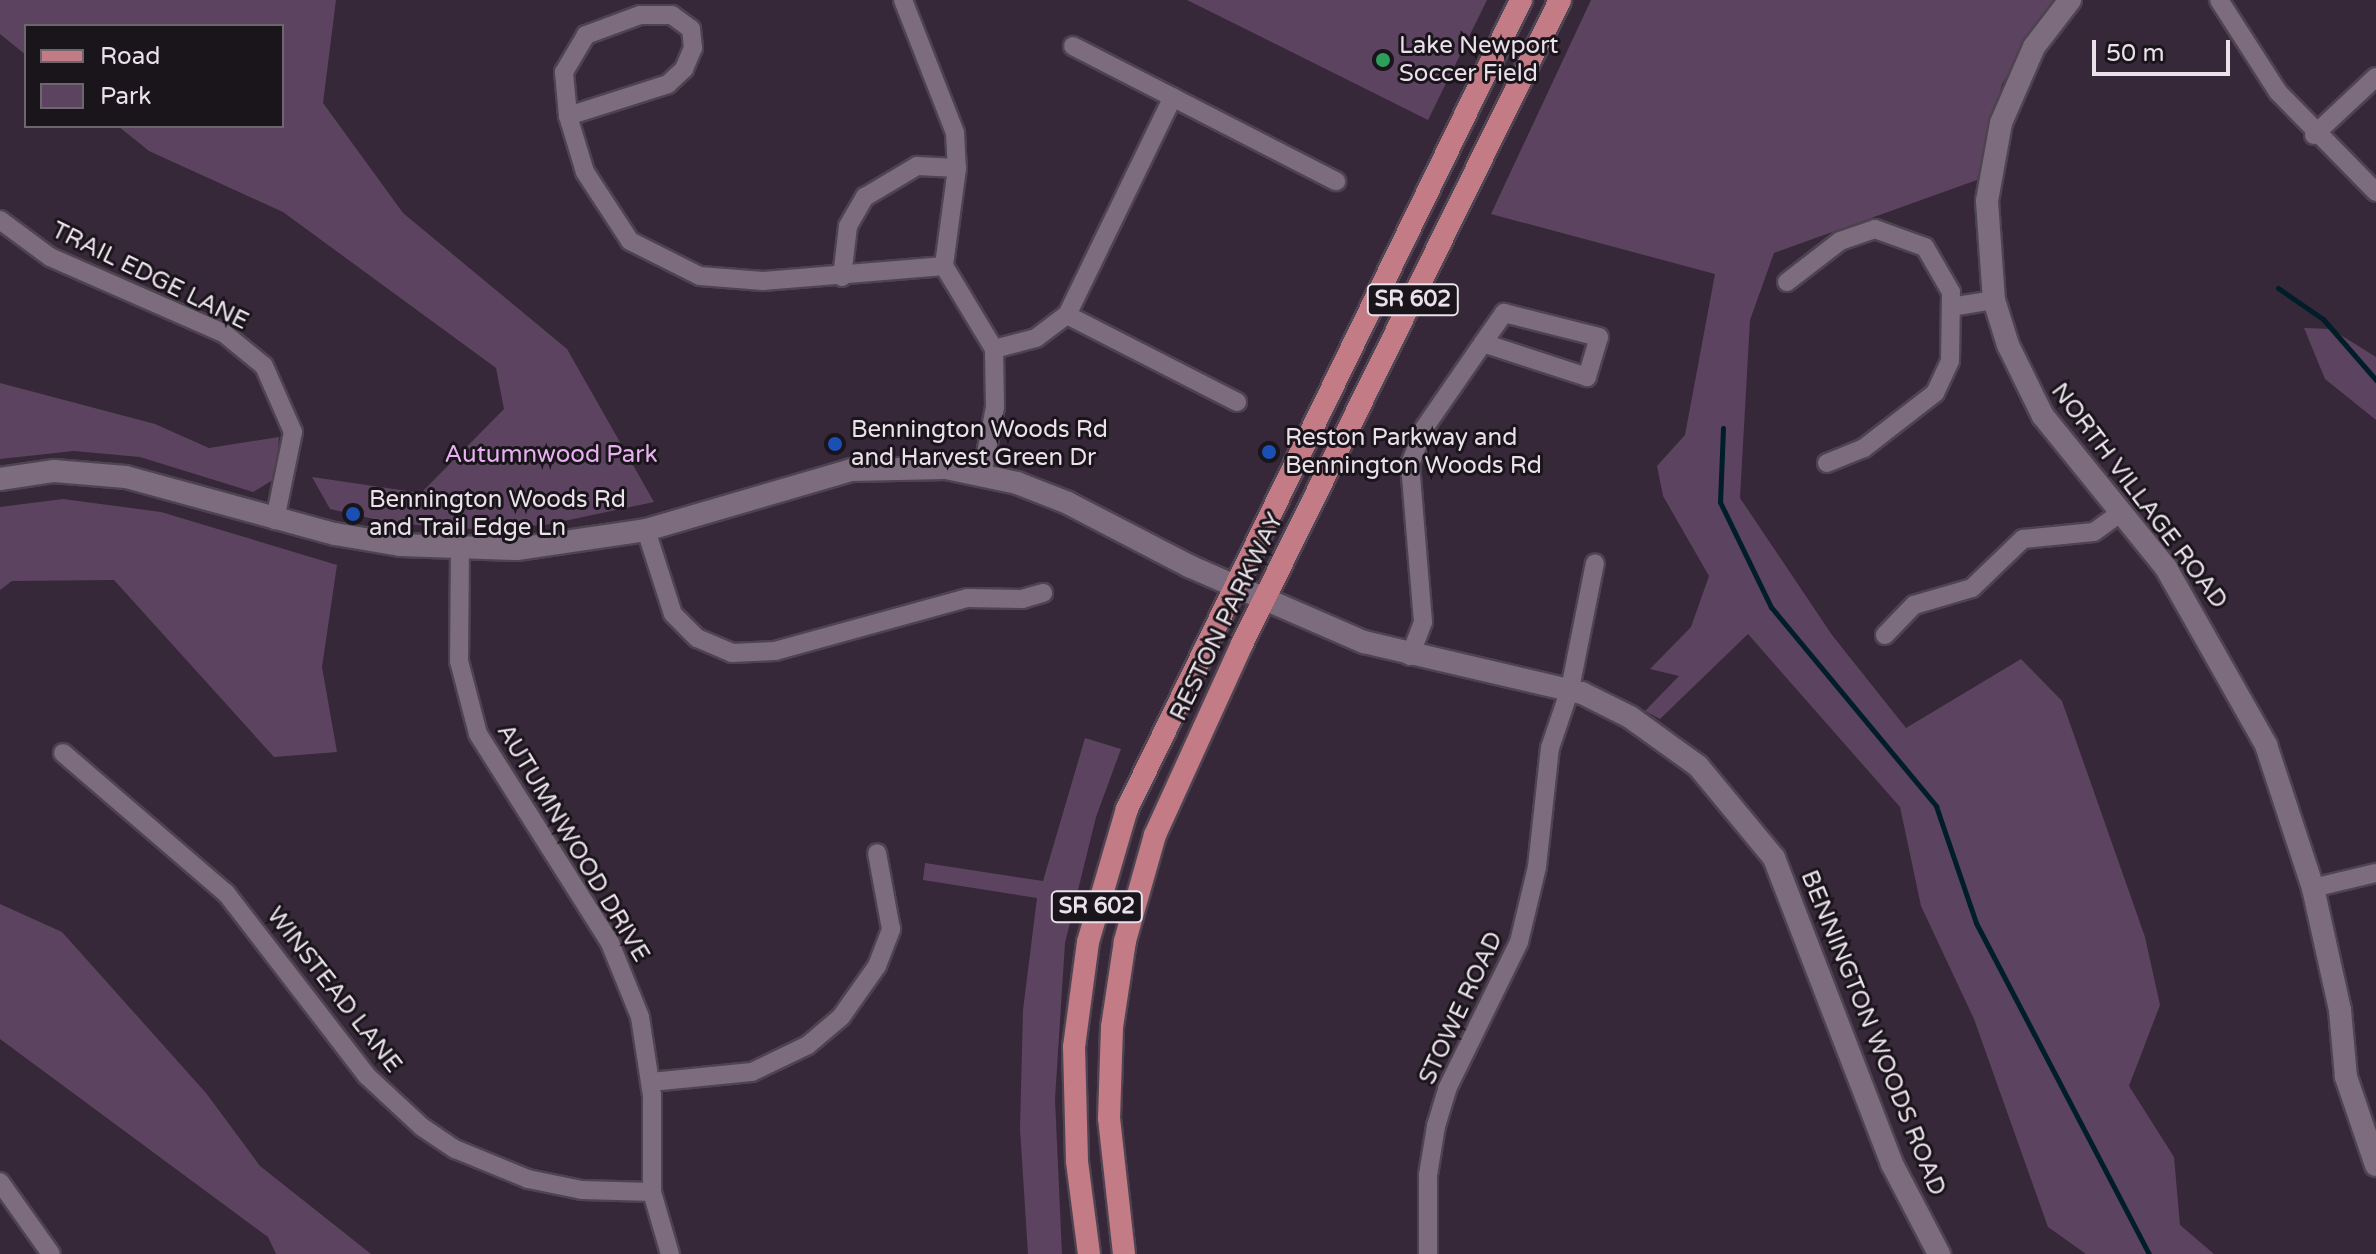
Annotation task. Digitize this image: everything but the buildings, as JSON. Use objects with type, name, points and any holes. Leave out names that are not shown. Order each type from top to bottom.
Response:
[{"type":"main road","name":"RESTON PARKWAY","points":[[1089,1254],[1073,1101],[1088,942],[1127,809],[1232,584],[1521,0]]},
{"type":"main road","name":"RESTON PARKWAY","points":[[1124,1254],[1109,1106],[1112,1027],[1125,941],[1175,784],[1560,0]]},
{"type":"street","points":[[903,0],[955,133],[957,168],[944,266],[994,349],[995,407],[982,475]]},
{"type":"street","name":"NORTH VILLAGE ROAD","points":[[2070,0],[2034,47],[2001,123],[1987,201],[1994,300],[2013,357],[2043,416],[2166,568],[2235,681],[2289,803],[2313,888],[2340,1010],[2346,1077],[2376,1165]]},
{"type":"street","points":[[2219,0],[2314,135],[2376,192]]},
{"type":"street","points":[[568,116],[668,84],[693,48],[691,29],[672,15],[640,15],[586,35],[564,72],[568,116],[585,172],[630,241],[662,261],[700,276],[763,281],[842,277],[944,266]]},
{"type":"street","points":[[1073,46],[1336,181]]},
{"type":"street","points":[[2314,135],[2376,77]]},
{"type":"street","points":[[994,349],[1036,338],[1067,315],[1173,97]]},
{"type":"street","points":[[842,277],[848,226],[865,197],[917,166],[957,168]]},
{"type":"street","name":"TRAIL EDGE LANE","points":[[0,220],[50,257],[225,334],[264,366],[293,432],[275,520]]},
{"type":"street","points":[[1787,282],[1856,232],[1894,231],[1937,259],[1951,307],[1950,361],[1935,393],[1864,448],[1827,463]]},
{"type":"street","points":[[1951,307],[1994,300]]},
{"type":"street","points":[[1410,656],[1423,622],[1410,464],[1425,427],[1483,343],[1504,313],[1599,337],[1587,377],[1483,343]]},
{"type":"street","points":[[1067,315],[1237,402]]},
{"type":"street","name":"BENNINGTON WOODS ROAD","points":[[0,479],[54,471],[126,477],[275,520],[400,545],[460,549],[574,543],[646,530],[851,470],[900,466],[982,475],[1068,503],[1265,599],[1410,656],[1570,689],[1630,717],[1698,766],[1774,858],[1892,1164],[1939,1254]]},
{"type":"street","points":[[1885,635],[1914,605],[1972,588],[2023,539],[2094,532],[2122,512]]},
{"type":"street","points":[[646,530],[673,614],[697,638],[732,653],[775,651],[967,598],[1022,599],[1043,593]]},
{"type":"street","name":"AUTUMNWOOD DRIVE","points":[[460,549],[459,661],[478,734],[610,943],[640,1017],[651,1082],[652,1192],[670,1254]]},
{"type":"street","name":"STOWE ROAD","points":[[1428,1254],[1428,1175],[1436,1126],[1447,1089],[1519,942],[1537,867],[1550,748],[1570,689],[1595,563]]},
{"type":"street","name":"WINSTEAD LANE","points":[[63,753],[226,893],[366,1075],[422,1127],[455,1149],[528,1179],[582,1190],[652,1192]]},
{"type":"street","points":[[651,1082],[752,1072],[808,1045],[841,1017],[877,966],[891,929],[877,853]]},
{"type":"street","points":[[2313,888],[2376,873]]},
{"type":"street","points":[[0,1182],[46,1249],[24,1254]]},
{"type":"green space","name":"Autumnwood Park","points":[[0,0],[336,0],[323,103],[403,213],[567,349],[654,502],[545,525],[472,529],[391,523],[330,509],[312,477],[421,493],[504,409],[496,368],[283,212],[149,151],[120,128],[284,128],[284,24],[24,24],[24,53],[0,34]]},
{"type":"green space","name":"Lake Newport Soccer Field","points":[[1187,0],[1487,0],[1428,120]]},
{"type":"green space","points":[[1591,0],[2055,0],[2002,84],[1977,180],[1774,253],[1750,320],[1740,498],[1832,635],[1906,728],[2021,659],[2062,701],[2145,937],[2160,1005],[2129,1086],[2174,1157],[2180,1225],[2214,1254],[2086,1254],[2048,1227],[1974,1019],[1921,906],[1900,807],[1748,634],[1660,719],[1645,711],[1679,676],[1650,669],[1691,627],[1709,576],[1663,496],[1657,466],[1685,435],[1715,274],[1491,214]]},
{"type":"green space","points":[[2304,328],[2331,329],[2376,357],[2376,420],[2325,379]]},
{"type":"green space","points":[[0,383],[155,424],[209,448],[279,437],[276,478],[253,492],[140,457],[74,451],[0,459]]},
{"type":"green space","points":[[63,499],[161,512],[337,565],[322,667],[337,752],[274,757],[114,580],[12,581],[0,590],[0,507]]},
{"type":"green space","points":[[1085,738],[1121,749],[1096,817],[1065,943],[1055,1099],[1062,1254],[1028,1254],[1020,1129],[1023,1010],[1037,898],[923,880],[925,863],[1043,881]]},
{"type":"green space","points":[[0,904],[62,932],[206,1093],[260,1166],[371,1254],[276,1254],[268,1237],[0,1039]]},
{"type":"waterway","points":[[2278,288],[2323,319],[2376,380]]},
{"type":"waterway","points":[[1723,428],[1720,502],[1771,607],[1936,806],[1976,923],[2149,1254]]},
{"type":"place","name":"Lake Newport Soccer Field","points":[[1383,60]]},
{"type":"place","name":"Bennington Woods Rd and Harvest Green Dr","points":[[835,444]]},
{"type":"place","name":"Reston Parkway and Bennington Woods Rd","points":[[1269,452]]},
{"type":"place","name":"Bennington Woods Rd and Trail Edge Ln","points":[[353,514]]}]
